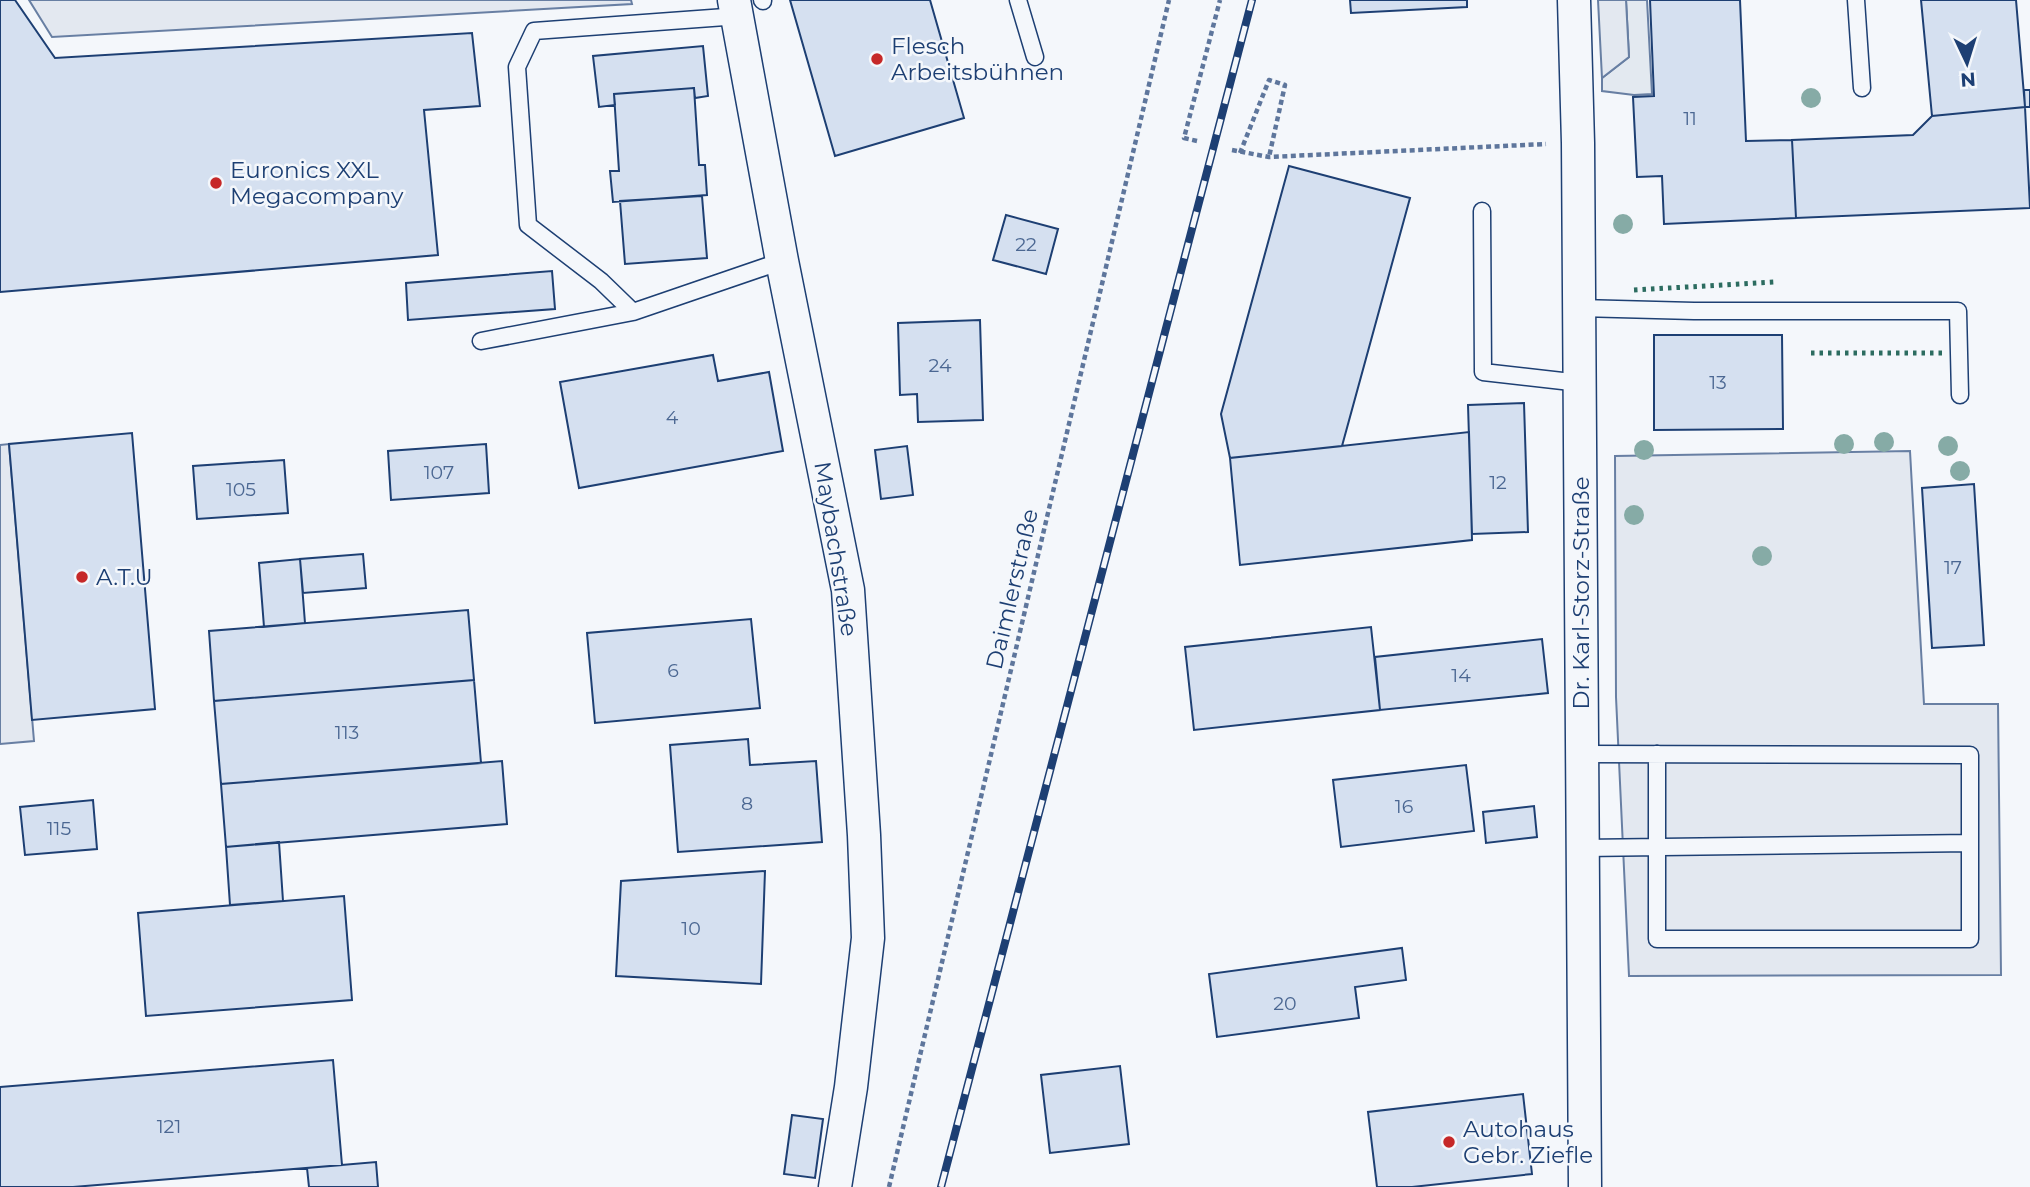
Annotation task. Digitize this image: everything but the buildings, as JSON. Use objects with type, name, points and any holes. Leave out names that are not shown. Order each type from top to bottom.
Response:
[{"type":"street","name":"Dr. Karl-Storz-Straße","points":[[1574,0],[1578,143],[1585,1187]]},
{"type":"street","name":"Maybachstraße","points":[[750,4],[782,261],[848,590],[869,938],[851,1087],[835,1187]]},
{"type":"lane","points":[[1018,0],[1035,57]]},
{"type":"lane","points":[[1856,0],[1862,88]]},
{"type":"lane","points":[[633,312],[601,281],[528,225],[517,67],[534,31],[750,4]]},
{"type":"lane","points":[[1482,211],[1483,372],[1580,383]]},
{"type":"lane","points":[[481,341],[633,312],[782,261]]},
{"type":"lane","points":[[1579,307],[1958,311],[1960,395]]},
{"type":"lane","points":[[1582,754],[1657,754],[1970,755],[1970,939],[1657,939],[1657,754]]},
{"type":"lane","points":[[1583,848],[1970,843]]},
{"type":"path","name":"Daimlerstraße","points":[[889,1187],[1169,0]]},
{"type":"path","points":[[1197,141],[1184,138],[1220,0]]},
{"type":"path","points":[[1240,153],[1269,80],[1285,85],[1269,157]]},
{"type":"path","points":[[1232,150],[1269,157],[1578,143]]},
{"type":"shaded area","points":[[29,0],[631,0],[632,4],[52,37]]},
{"type":"shaded area","points":[[1598,0],[1626,0],[1629,57],[1602,78]]},
{"type":"shaded area","points":[[1626,0],[1647,0],[1652,94],[1602,91],[1602,78],[1629,57]]},
{"type":"shaded area","points":[[9,444],[34,741],[0,744],[0,445]]},
{"type":"shaded area","points":[[1910,451],[1924,704],[1998,704],[2001,975],[1629,976],[1616,697],[1615,456]]},
{"type":"railway","points":[[941,1187],[1252,0]]},
{"type":"hedge","points":[[1634,290],[1775,282]]},
{"type":"hedge","points":[[1811,353],[1946,353]]},
{"type":"place","name":"Flesch Arbeitsbühnen","points":[[877,59]]},
{"type":"place","name":"Euronics XXL Megacompany","points":[[216,183]]},
{"type":"place","name":"A.T.U","points":[[82,577]]},
{"type":"place","name":"Autohaus Gebr. Ziefle","points":[[1449,1142]]}]
